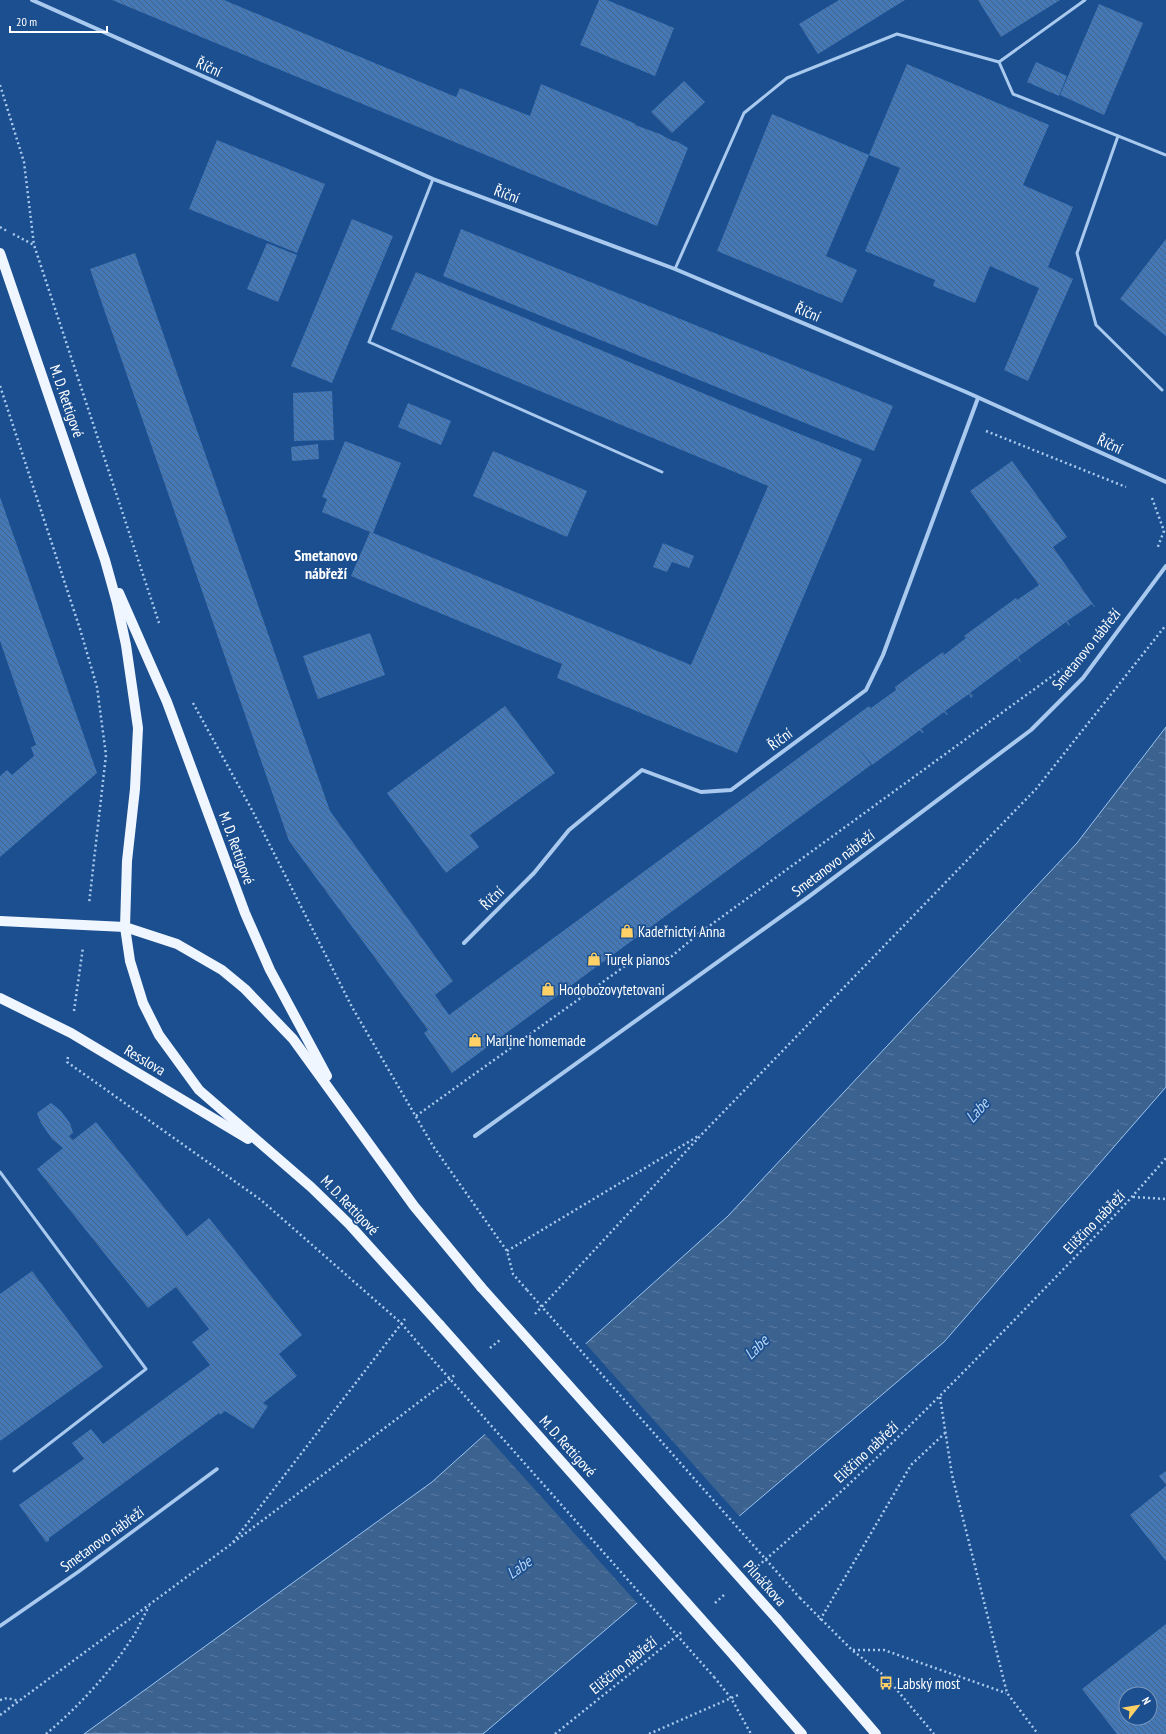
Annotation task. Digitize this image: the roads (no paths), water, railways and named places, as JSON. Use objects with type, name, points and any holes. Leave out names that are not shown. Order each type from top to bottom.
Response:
[{"type":"main road","name":"M. D. Rettigové","points":[[0,252],[105,560],[117,603],[126,645],[138,728],[135,789],[127,861],[125,927],[130,961],[143,1003],[159,1035],[199,1090],[311,1186],[349,1224],[420,1301],[802,1734]]},
{"type":"main road","name":"M. D. Rettigové","points":[[105,560],[167,702],[236,891],[270,970],[314,1053],[364,1135]]},
{"type":"main road","points":[[0,921],[125,927]]},
{"type":"main road","name":"M. D. Rettigové","points":[[125,927],[177,944],[222,970],[245,989],[293,1039],[414,1206],[482,1287],[629,1453]]},
{"type":"main road","name":"Resslova","points":[[0,998],[71,1034],[272,1154]]},
{"type":"main road","name":"Pilnáčkova","points":[[629,1453],[777,1619],[876,1734]]},
{"type":"street","name":"Říční","points":[[32,0],[433,179],[676,269],[978,398],[1166,482]]},
{"type":"street","name":"Říční","points":[[464,943],[534,873],[569,830],[642,770],[701,792],[731,790],[866,690],[883,655],[978,398]]},
{"type":"street","name":"Smetanovo nábřeží","points":[[475,1136],[807,898],[1032,730],[1083,678],[1166,566]]},
{"type":"street","name":"Smetanovo nábřeží","points":[[0,1626],[78,1572],[217,1469]]},
{"type":"lane","points":[[999,62],[1085,0]]},
{"type":"lane","points":[[676,269],[744,113],[787,78],[897,34],[999,62]]},
{"type":"lane","points":[[999,62],[1013,94],[1166,155]]},
{"type":"lane","points":[[1118,136],[1077,253],[1096,325],[1162,390]]},
{"type":"lane","points":[[433,179],[369,342],[662,472]]},
{"type":"lane","points":[[0,1172],[146,1369],[14,1470]]},
{"type":"water","name":"Labe","points":[[1166,727],[1166,1087],[944,1342],[483,1734],[84,1734],[432,1482],[728,1216],[1077,843]]},
{"type":"place","name":"Kadeřnictví Anna","points":[[627,931]]},
{"type":"place","name":"Turek pianos","points":[[594,959]]},
{"type":"place","name":"Hodobozovytetovani","points":[[548,989]]},
{"type":"place","name":"Marline homemade","points":[[475,1040]]},
{"type":"place","name":"Labský most","points":[[886,1683]]},
{"type":"district","name":"Smetanovo nábřeží","points":[[326,564]]}]
